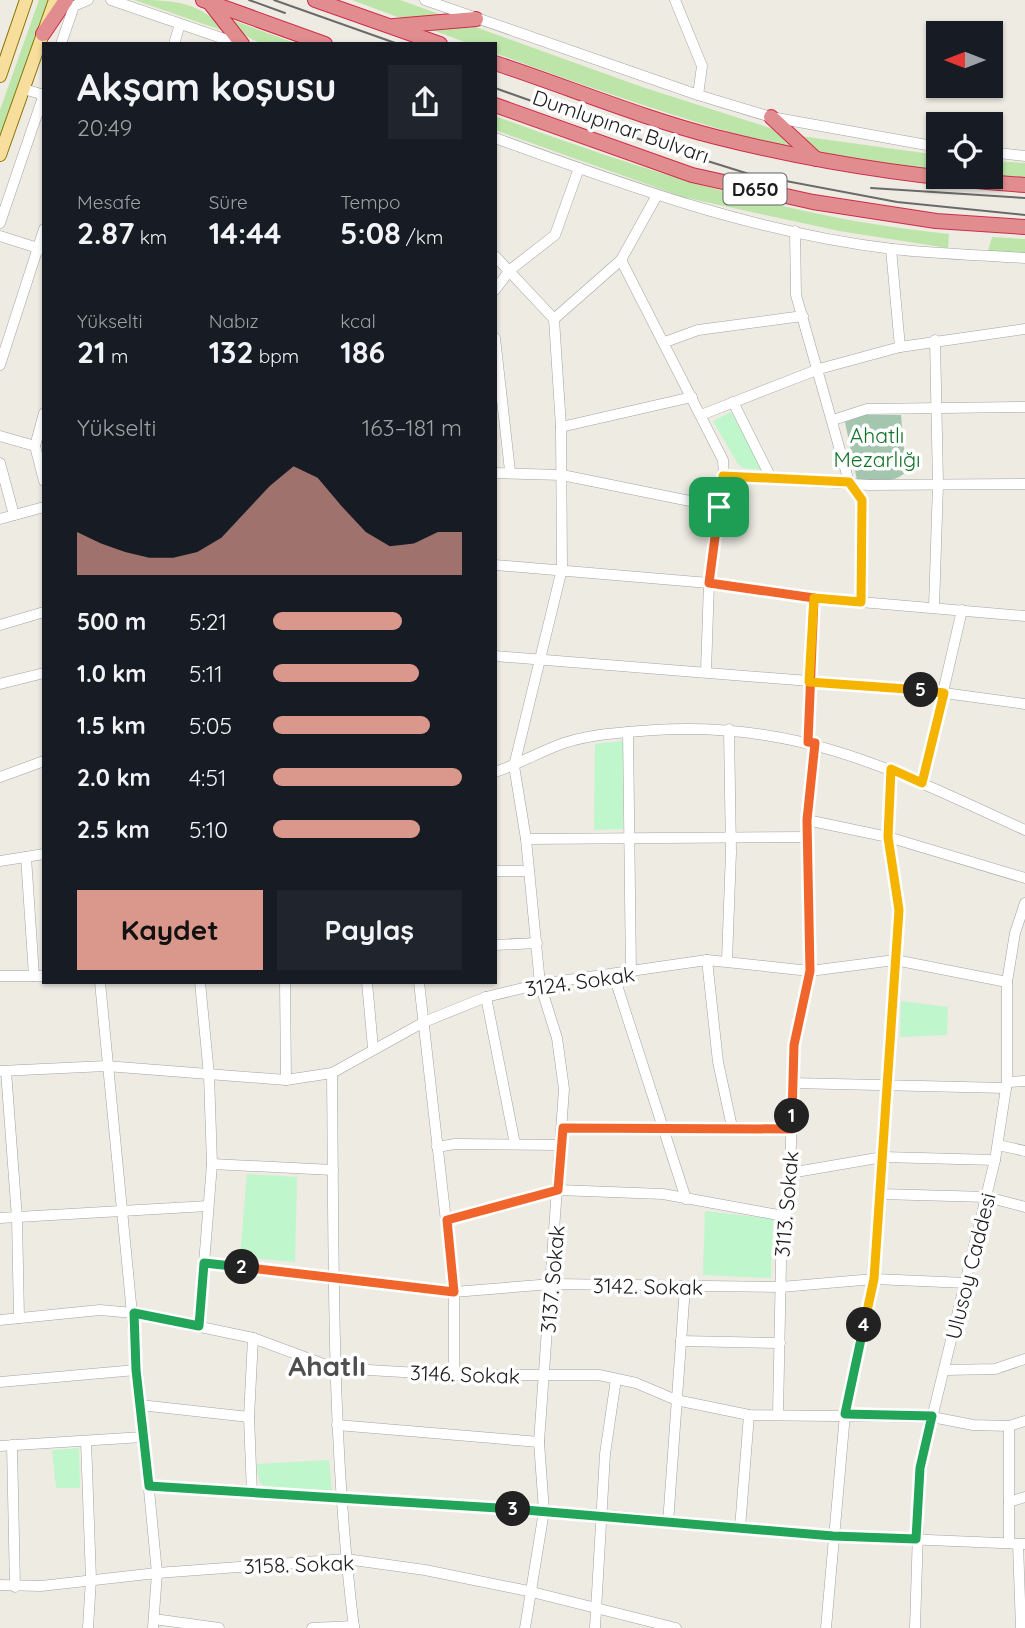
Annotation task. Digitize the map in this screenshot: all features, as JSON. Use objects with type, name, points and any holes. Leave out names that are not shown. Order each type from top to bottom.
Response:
[{"type":"highway","points":[[43,34],[66,0]]},
{"type":"highway","points":[[315,0],[434,42]]},
{"type":"highway","points":[[206,1],[238,42]]},
{"type":"highway","points":[[206,1],[319,42]]},
{"type":"highway","points":[[389,26],[476,19]]},
{"type":"highway","name":"Dumlupınar Bulvarı","points":[[497,63],[702,133],[817,160],[930,179],[1025,185]]},
{"type":"highway","name":"Dumlupınar Bulvarı","points":[[497,106],[692,175],[854,208],[936,221],[1025,227]]},
{"type":"highway","points":[[771,117],[817,160]]},
{"type":"main road","points":[[0,76],[26,0]]},
{"type":"main road","points":[[0,155],[55,0]]},
{"type":"street","points":[[62,42],[74,6],[88,0]]},
{"type":"street","points":[[111,0],[234,42]]},
{"type":"street","points":[[425,0],[698,95],[771,117],[926,145]]},
{"type":"street","points":[[675,0],[702,66],[698,95]]},
{"type":"street","points":[[175,42],[180,24]]},
{"type":"street","points":[[23,89],[42,94]]},
{"type":"street","points":[[0,223],[42,101]]},
{"type":"street","points":[[497,139],[656,197],[795,230],[891,249],[1025,258]]},
{"type":"street","points":[[1003,153],[1025,156]]},
{"type":"street","points":[[497,287],[510,270],[555,234],[579,168]]},
{"type":"street","points":[[554,319],[621,260],[656,197]]},
{"type":"street","points":[[795,230],[796,295],[849,482],[862,500],[861,602]]},
{"type":"street","points":[[0,236],[40,249],[0,365]]},
{"type":"street","points":[[891,249],[900,346]]},
{"type":"street","points":[[497,258],[554,319],[561,427],[562,569],[514,766]]},
{"type":"street","points":[[621,260],[723,460],[709,583],[706,671]]},
{"type":"street","points":[[665,342],[698,330],[803,316]]},
{"type":"street","points":[[701,415],[819,369],[900,346],[1025,329]]},
{"type":"street","points":[[934,608],[938,484],[935,341]]},
{"type":"street","points":[[498,367],[510,471]]},
{"type":"street","points":[[561,427],[692,397]]},
{"type":"street","points":[[733,402],[771,478]]},
{"type":"street","points":[[833,420],[867,409],[1025,407]]},
{"type":"street","points":[[42,420],[35,446],[42,473]]},
{"type":"street","points":[[0,436],[35,446]]},
{"type":"street","points":[[0,463],[14,515]]},
{"type":"street","points":[[497,472],[562,475],[719,507]]},
{"type":"street","points":[[723,476],[869,485],[1025,484]]},
{"type":"street","points":[[0,519],[42,508]]},
{"type":"street","points":[[497,565],[709,583],[814,598],[1025,616]]},
{"type":"street","name":"3113. Sokak","points":[[778,1415],[784,1216],[790,1173],[794,1045],[810,971],[807,820],[812,742],[809,682],[814,598]]},
{"type":"street","points":[[922,783],[962,610]]},
{"type":"street","points":[[0,625],[42,615]]},
{"type":"street","points":[[497,656],[706,671],[944,693],[1025,704]]},
{"type":"street","points":[[0,684],[42,674]]},
{"type":"street","points":[[497,771],[565,743],[628,732],[705,727],[729,729],[812,742],[891,769],[1025,830]]},
{"type":"street","points":[[727,960],[731,839],[729,729]]},
{"type":"street","points":[[628,732],[631,974]]},
{"type":"street","points":[[0,777],[42,762]]},
{"type":"street","name":"3137. Sokak","points":[[514,766],[526,839],[540,984],[557,1038],[564,1089],[539,1442],[544,1511],[528,1591],[524,1628]]},
{"type":"street","points":[[826,1628],[845,1414],[874,1279],[899,910],[888,837],[891,769]]},
{"type":"street","points":[[807,820],[888,837],[1025,878]]},
{"type":"street","points":[[526,839],[807,837]]},
{"type":"street","points":[[0,861],[42,854]]},
{"type":"street","points":[[0,976],[39,976],[26,857]]},
{"type":"street","points":[[497,871],[529,871]]},
{"type":"street","name":"Ulusoy Caddesi","points":[[915,1628],[920,1468],[967,1283],[998,1145],[1007,1085],[1007,982],[1025,903]]},
{"type":"street","points":[[497,946],[537,943]]},
{"type":"street","points":[[707,960],[719,1062],[732,1127]]},
{"type":"street","name":"3124. Sokak","points":[[3,1071],[106,1066],[286,1080],[332,1073],[424,1022],[486,997],[540,984],[631,974],[707,960],[727,960],[810,971],[895,960],[1007,982]]},
{"type":"street","points":[[614,976],[665,1127],[686,1199]]},
{"type":"street","points":[[100,984],[157,1573],[153,1624],[219,1628]]},
{"type":"street","points":[[199,1326],[212,1164],[209,1075],[200,984]]},
{"type":"street","points":[[285,984],[286,1080]]},
{"type":"street","points":[[367,984],[373,1048]]},
{"type":"street","points":[[419,984],[454,1292],[454,1375]]},
{"type":"street","points":[[486,997],[515,1144]]},
{"type":"street","points":[[3,1071],[17,1218],[19,1318]]},
{"type":"street","points":[[312,1628],[354,1627],[341,1498],[334,1368],[332,1073]]},
{"type":"street","points":[[792,1083],[888,1086],[1007,1085],[1025,1081]]},
{"type":"street","points":[[563,1128],[792,1129]]},
{"type":"street","points":[[438,1147],[455,1144],[559,1145]]},
{"type":"street","points":[[998,1145],[1025,1151]]},
{"type":"street","points":[[790,1173],[883,1157],[995,1160]]},
{"type":"street","points":[[212,1164],[333,1170]]},
{"type":"street","points":[[447,1220],[558,1190],[663,1194],[784,1216]]},
{"type":"street","points":[[880,1195],[987,1197],[1025,1208]]},
{"type":"street","points":[[0,1218],[208,1206]]},
{"type":"street","name":"3142. Sokak","points":[[204,1263],[454,1292],[552,1284],[781,1287],[874,1279],[967,1283]]},
{"type":"street","points":[[668,1522],[685,1287]]},
{"type":"street","name":"3146. Sokak","points":[[0,1320],[100,1310],[134,1313],[253,1338],[334,1368],[454,1375],[599,1376],[676,1399],[749,1415],[932,1416],[973,1425],[1009,1426],[1025,1421]]},
{"type":"street","points":[[252,1493],[249,1417],[253,1338]]},
{"type":"street","points":[[681,1341],[780,1343]]},
{"type":"street","points":[[945,1370],[995,1369],[1025,1359]]},
{"type":"street","points":[[0,1382],[136,1370]]},
{"type":"street","points":[[595,1628],[606,1454],[616,1379]]},
{"type":"street","points":[[140,1405],[249,1417]]},
{"type":"street","points":[[740,1528],[749,1415]]},
{"type":"street","points":[[337,1425],[539,1442]]},
{"type":"street","points":[[1009,1426],[1009,1502],[1017,1544],[1021,1628]]},
{"type":"street","points":[[0,1446],[143,1437]]},
{"type":"street","points":[[86,1441],[91,1579],[88,1628]]},
{"type":"street","points":[[12,1445],[15,1587]]},
{"type":"street","points":[[149,1486],[602,1515],[833,1536],[1017,1544]]},
{"type":"street","points":[[1009,1502],[1025,1497]]},
{"type":"street","name":"3158. Sokak","points":[[0,1586],[15,1587],[346,1559],[425,1570],[528,1591],[676,1628]]},
{"type":"green space","points":[[39,0],[50,0],[0,138],[0,110]]},
{"type":"green space","points":[[134,0],[185,4],[206,14],[227,32]]},
{"type":"green space","points":[[352,0],[400,0],[642,87],[773,129],[802,152],[686,119],[497,54],[497,42],[465,42]]},
{"type":"green space","points":[[230,19],[292,42],[259,42]]},
{"type":"green space","points":[[497,117],[718,190],[832,217],[949,234],[948,248],[839,231],[683,197],[497,131]]},
{"type":"green space","points":[[800,136],[926,153],[926,170],[821,154]]},
{"type":"green space","points":[[1003,162],[1025,163],[1025,177],[1003,176]]},
{"type":"green space","points":[[992,237],[1025,239],[1025,253],[988,251]]},
{"type":"green space","points":[[731,412],[763,470],[743,468],[738,464],[713,421]]},
{"type":"green space","name":"Ahatlı Mezarlığı","points":[[864,415],[901,415],[906,472],[901,476],[883,481],[857,480],[845,422]]},
{"type":"green space","points":[[623,741],[623,829],[594,830],[595,744]]},
{"type":"green space","points":[[901,1001],[948,1007],[947,1035],[900,1037]]},
{"type":"green space","points":[[247,1174],[297,1177],[295,1262],[240,1257]]},
{"type":"green space","points":[[705,1211],[773,1219],[771,1278],[703,1275]]},
{"type":"green space","points":[[79,1448],[80,1488],[56,1488],[52,1450]]},
{"type":"green space","points":[[329,1460],[332,1491],[271,1490],[261,1484],[258,1477],[257,1464]]},
{"type":"tram line","points":[[249,0],[285,13]]},
{"type":"tram line","points":[[274,0],[392,42]]},
{"type":"tram line","points":[[497,89],[653,144],[749,174],[897,202],[1025,215]]},
{"type":"tram line","points":[[871,188],[1025,198]]},
{"type":"district","name":"Ahatlı","points":[[327,1365]]},
{"type":"route","points":[[719,507],[709,583],[814,598],[809,682],[808,742],[815,743],[807,820],[810,971],[794,1045],[792,1129],[563,1128],[559,1145],[558,1190],[447,1220],[454,1292],[204,1263],[199,1326],[134,1313],[136,1370],[149,1486],[602,1515],[833,1536],[916,1539],[920,1468],[932,1416],[845,1414],[874,1279],[888,1086],[899,910],[888,837],[891,769],[922,783],[944,693],[809,682],[814,598],[861,602],[862,500],[849,482],[723,476],[719,507]]}]
